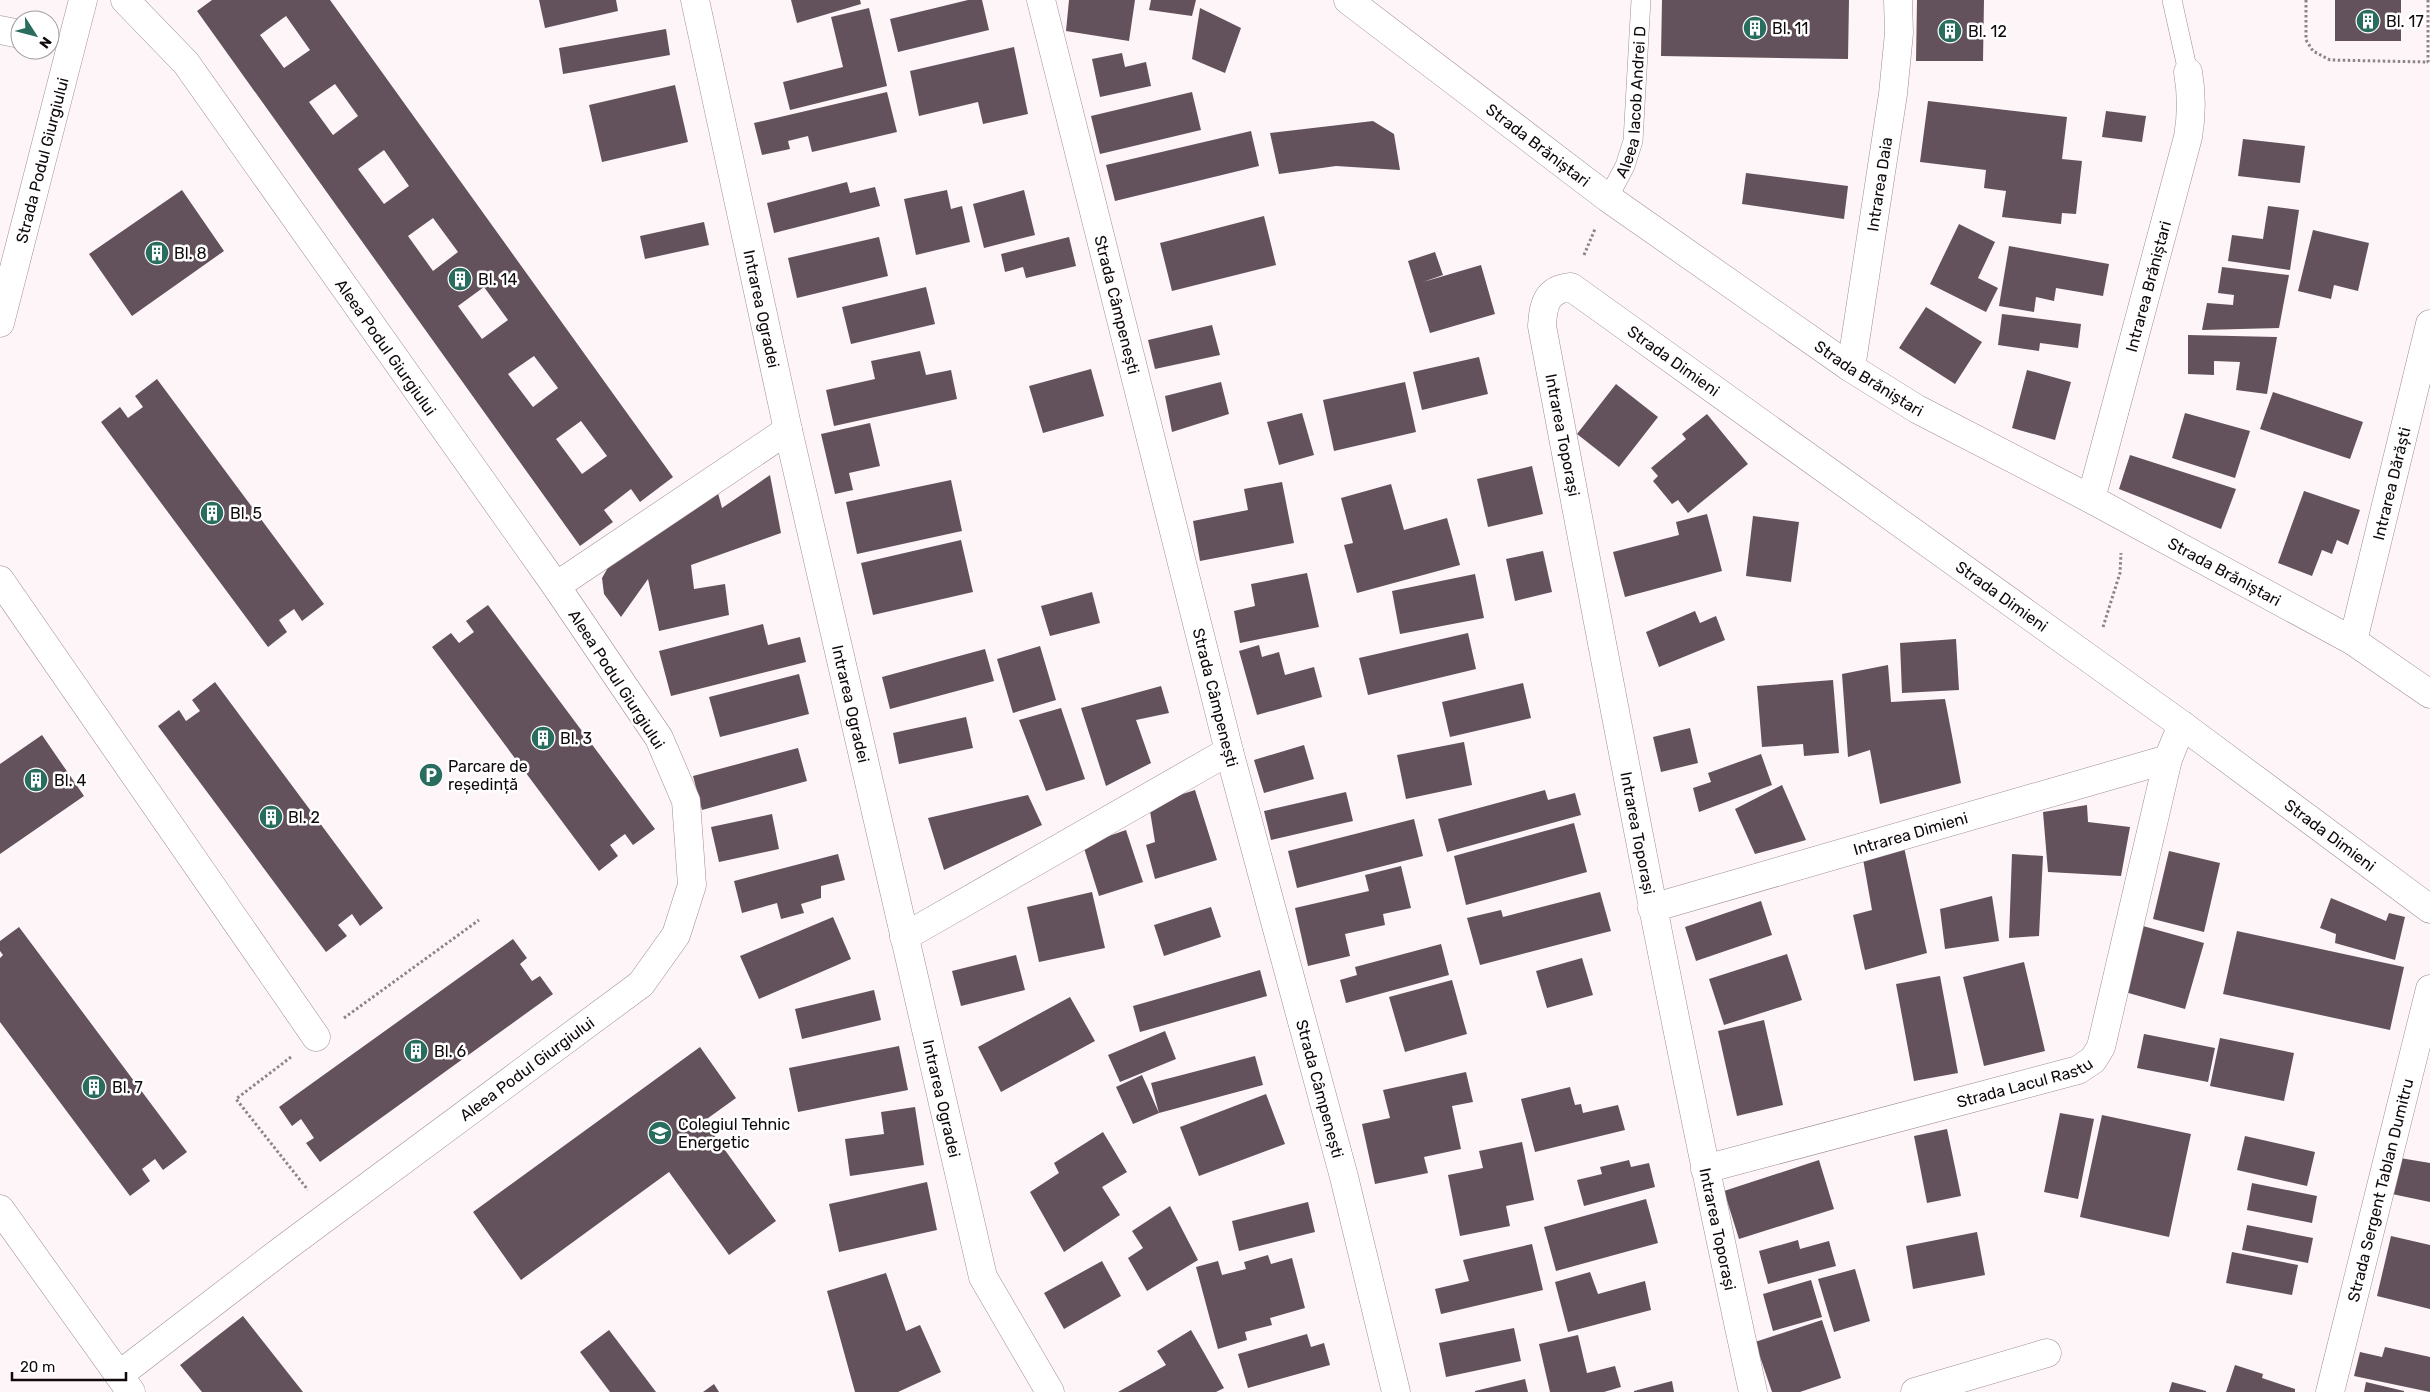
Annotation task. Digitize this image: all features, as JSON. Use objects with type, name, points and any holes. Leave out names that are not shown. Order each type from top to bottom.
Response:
[{"type":"street","name":"Strada Podul Giurgiului","points":[[60,44],[83,0]]},
{"type":"street","name":"Aleea Podul Giurgiului","points":[[0,1210],[125,1383],[274,1256],[641,984],[676,935],[692,885],[686,801],[659,738],[556,586],[186,63],[125,0]]},
{"type":"street","name":"Intrarea Ogradei","points":[[695,0],[788,430],[984,1277],[1050,1392]]},
{"type":"street","name":"Strada Câmpenești","points":[[1040,0],[1229,751],[1344,1177],[1396,1392]]},
{"type":"street","name":"Strada Brăniștari","points":[[1348,0],[1608,198],[1851,368],[1917,408],[2122,515],[2353,641],[2430,694]]},
{"type":"street","name":"Intrarea Daia","points":[[1851,368],[1893,94],[1899,33],[1898,0]]},
{"type":"street","name":"Strada Podul Giurgiului","points":[[0,323],[57,60]]},
{"type":"street","name":"Intrarea Brăniștari","points":[[2092,499],[2188,138],[2192,116],[2192,95],[2188,72]]},
{"type":"street","name":"Strada Dimieni","points":[[1571,287],[2182,725],[2430,909]]},
{"type":"street","name":"Intrarea Toporași","points":[[1571,287],[1560,288],[1548,298],[1543,310],[1542,326],[1652,908],[1753,1392]]},
{"type":"street","name":"Intrarea Dărăști","points":[[2353,641],[2430,324]]},
{"type":"street","points":[[556,586],[788,430]]},
{"type":"street","points":[[0,580],[316,1037]]},
{"type":"street","name":"Strada Lacul Rastu","points":[[1705,1168],[2078,1070],[2093,1060],[2101,1047],[2168,759],[2182,725]]},
{"type":"street","points":[[904,937],[1229,751]]},
{"type":"street","name":"Intrarea Dimieni","points":[[1652,908],[2168,759]]},
{"type":"street","name":"Strada Sergent Tablan Dumitru","points":[[2330,1392],[2430,989]]},
{"type":"street","points":[[1915,1392],[2047,1354]]},
{"type":"lane","name":"Aleea Iacob Andrei D","points":[[1608,198],[1625,166],[1633,141],[1641,0]]},
{"type":"lane","points":[[2172,0],[2188,72]]},
{"type":"path","points":[[2306,0],[2306,40],[2313,51],[2330,60],[2429,62],[2428,0]]},
{"type":"path","points":[[2084,655],[2106,622],[2120,573],[2122,515]]},
{"type":"building","name":"Bl. 14","points":[[212,0],[330,0],[673,477],[640,502],[631,489],[604,510],[613,522],[580,546],[197,11]],"holes":[[[286,16],[310,50],[284,68],[260,35]],[[335,84],[358,116],[333,135],[309,102]],[[384,150],[409,186],[384,204],[358,169]],[[433,218],[458,252],[433,271],[408,236]],[[484,287],[508,320],[482,339],[458,306]],[[534,356],[558,388],[533,407],[508,374]],[[581,421],[607,456],[582,474],[556,439]]]},
{"type":"building","points":[[539,0],[616,0],[618,11],[545,28]]},
{"type":"building","points":[[791,0],[860,0],[861,4],[797,23]]},
{"type":"building","points":[[968,0],[982,0],[989,30],[898,52],[890,19]]},
{"type":"building","points":[[1069,0],[1135,0],[1129,41],[1066,31]]},
{"type":"building","points":[[1151,0],[1196,0],[1192,16],[1149,10]]},
{"type":"building","name":"Bl. 11","points":[[1662,0],[1849,0],[1848,59],[1661,56]]},
{"type":"building","name":"Bl. 12","points":[[1917,0],[1984,0],[1983,61],[1916,61]]},
{"type":"building","name":"Bl. 17","points":[[2335,0],[2401,0],[2401,41],[2335,41]]},
{"type":"building","points":[[869,8],[887,86],[790,110],[783,82],[843,67],[831,17]]},
{"type":"building","points":[[1200,8],[1241,28],[1225,73],[1192,59]]},
{"type":"building","points":[[666,29],[670,55],[563,74],[559,48]]},
{"type":"building","points":[[1014,47],[1028,114],[983,124],[978,102],[919,116],[910,71]]},
{"type":"building","points":[[1122,53],[1125,67],[1146,62],[1151,86],[1100,97],[1092,59]]},
{"type":"building","points":[[675,85],[688,142],[602,162],[589,105]]},
{"type":"building","points":[[887,92],[897,132],[812,152],[808,136],[788,141],[790,149],[762,155],[754,123]]},
{"type":"building","points":[[1192,92],[1201,130],[1100,154],[1091,116]]},
{"type":"building","points":[[1928,101],[2067,117],[2062,159],[2082,161],[2076,214],[2062,213],[2061,224],[2002,217],[2006,191],[1984,188],[1986,170],[1920,162]]},
{"type":"building","points":[[2106,111],[2146,116],[2142,142],[2102,137]]},
{"type":"building","points":[[1373,121],[1394,134],[1400,170],[1336,166],[1279,174],[1270,133]]},
{"type":"building","points":[[1251,131],[1259,166],[1115,201],[1106,165]]},
{"type":"building","points":[[2243,139],[2305,146],[2300,183],[2238,176]]},
{"type":"building","points":[[1746,173],[1848,186],[1844,219],[1742,204]]},
{"type":"building","points":[[847,182],[850,193],[875,187],[880,206],[774,233],[767,203]]},
{"type":"building","name":"Bl. 8","points":[[182,190],[224,251],[132,316],[89,254]]},
{"type":"building","points":[[947,190],[951,209],[962,206],[970,242],[916,255],[904,199]]},
{"type":"building","points":[[1024,190],[1035,235],[984,248],[973,204]]},
{"type":"building","points":[[2268,206],[2299,210],[2290,270],[2228,261],[2232,235],[2263,239]]},
{"type":"building","points":[[1264,216],[1276,265],[1172,291],[1160,243]]},
{"type":"building","points":[[704,222],[709,245],[645,259],[640,236]]},
{"type":"building","points":[[1959,224],[1995,242],[1978,278],[1998,288],[1986,312],[1930,284]]},
{"type":"building","points":[[2313,230],[2369,243],[2358,291],[2334,285],[2331,299],[2298,291]]},
{"type":"building","points":[[879,237],[888,276],[797,298],[788,258]]},
{"type":"building","points":[[1069,237],[1076,266],[1026,278],[1023,267],[1005,272],[1001,254]]},
{"type":"building","points":[[2009,246],[2109,264],[2103,296],[2056,288],[2054,301],[2036,297],[2034,312],[1999,306]]},
{"type":"building","points":[[1435,252],[1443,275],[1423,282],[1481,265],[1495,314],[1430,333],[1408,261]]},
{"type":"building","points":[[2222,267],[2289,275],[2279,328],[2202,330],[2207,303],[2233,305],[2234,295],[2218,293]]},
{"type":"building","points":[[926,287],[935,324],[851,344],[842,307]]},
{"type":"building","points":[[1926,307],[1982,342],[1955,384],[1899,348]]},
{"type":"building","points":[[2002,314],[2081,324],[2078,348],[2040,343],[2039,351],[1998,345]]},
{"type":"building","points":[[1212,325],[1220,355],[1155,369],[1148,340]]},
{"type":"building","points":[[2188,335],[2277,337],[2267,394],[2236,390],[2240,362],[2214,361],[2214,375],[2188,374]]},
{"type":"building","points":[[920,351],[926,375],[951,370],[957,399],[834,426],[826,390],[875,379],[871,361]]},
{"type":"building","points":[[1479,357],[1488,394],[1422,410],[1413,372]]},
{"type":"building","points":[[1091,369],[1104,416],[1043,433],[1029,386]]},
{"type":"building","points":[[2027,370],[2071,382],[2055,440],[2012,428]]},
{"type":"building","name":"Bl. 5","points":[[157,379],[324,604],[302,621],[294,609],[279,620],[287,632],[268,647],[101,422],[120,407],[128,418],[143,407],[135,396]]},
{"type":"building","points":[[1221,382],[1229,414],[1172,432],[1165,396]]},
{"type":"building","points":[[1405,382],[1416,432],[1334,451],[1323,400]]},
{"type":"building","points":[[1616,384],[1658,417],[1619,467],[1577,434]]},
{"type":"building","points":[[2273,392],[2363,422],[2350,459],[2260,429]]},
{"type":"building","points":[[1302,413],[1314,455],[1279,465],[1267,422]]},
{"type":"building","points":[[2185,413],[2250,431],[2235,478],[2172,458]]},
{"type":"building","points":[[1707,414],[1748,464],[1688,513],[1678,500],[1672,504],[1653,481],[1658,476],[1651,468],[1686,439],[1682,434]]},
{"type":"building","points":[[870,423],[880,466],[849,473],[853,490],[835,494],[821,434]]},
{"type":"building","points":[[2130,455],[2236,489],[2221,529],[2119,489]]},
{"type":"building","points":[[1532,466],[1543,514],[1488,527],[1477,479]]},
{"type":"building","points":[[770,475],[781,533],[691,565],[694,589],[725,584],[729,615],[659,631],[648,579],[621,617],[604,594],[602,578],[610,564],[718,493],[722,508]]},
{"type":"building","points":[[951,480],[962,531],[857,554],[846,502]]},
{"type":"building","points":[[1282,482],[1294,543],[1200,561],[1193,521],[1248,510],[1244,489]]},
{"type":"building","points":[[1391,484],[1404,530],[1447,518],[1460,565],[1357,593],[1344,545],[1353,543],[1341,498]]},
{"type":"building","points":[[2304,491],[2360,510],[2348,545],[2337,540],[2332,554],[2322,550],[2312,576],[2278,563]]},
{"type":"building","points":[[1707,514],[1722,571],[1625,597],[1613,552],[1679,535],[1676,522]]},
{"type":"building","points":[[1753,516],[1799,522],[1791,582],[1746,576]]},
{"type":"building","points":[[961,540],[973,592],[873,615],[861,563]]},
{"type":"building","points":[[1543,551],[1552,592],[1515,601],[1506,559]]},
{"type":"building","points":[[1307,573],[1319,627],[1240,643],[1234,611],[1255,606],[1251,584]]},
{"type":"building","points":[[1475,574],[1484,618],[1400,634],[1392,591]]},
{"type":"building","points":[[1092,592],[1100,623],[1050,636],[1041,606]]},
{"type":"building","name":"Bl. 3","points":[[488,605],[655,829],[633,845],[625,834],[610,845],[618,856],[599,871],[432,647],[451,633],[459,643],[474,632],[466,621]]},
{"type":"building","points":[[1695,611],[1700,623],[1716,616],[1725,640],[1659,667],[1646,632]]},
{"type":"building","points":[[763,624],[768,645],[800,637],[806,662],[671,696],[659,651]]},
{"type":"building","points":[[1468,633],[1476,669],[1368,695],[1359,658]]},
{"type":"building","points":[[1956,639],[1959,690],[1902,693],[1900,643]]},
{"type":"building","points":[[1259,645],[1262,657],[1279,652],[1285,675],[1314,667],[1322,697],[1257,715],[1239,651]]},
{"type":"building","points":[[1040,646],[1056,700],[1013,713],[997,659]]},
{"type":"building","points":[[985,649],[994,681],[890,709],[882,677]]},
{"type":"building","points":[[1888,665],[1891,702],[1945,699],[1961,783],[1880,804],[1870,750],[1848,757],[1842,674]]},
{"type":"building","points":[[799,674],[809,714],[720,737],[709,697]]},
{"type":"building","points":[[1833,680],[1839,753],[1804,756],[1803,744],[1762,747],[1757,686]]},
{"type":"building","name":"Bl. 2","points":[[215,682],[383,908],[360,926],[352,914],[338,925],[347,936],[326,952],[158,726],[179,710],[186,721],[200,711],[192,700]]},
{"type":"building","points":[[1523,683],[1531,718],[1450,737],[1442,702]]},
{"type":"building","points":[[1161,686],[1169,713],[1136,720],[1151,763],[1106,786],[1081,708]]},
{"type":"building","points":[[1061,708],[1085,779],[1046,791],[1019,720]]},
{"type":"building","points":[[966,717],[973,748],[899,764],[893,733]]},
{"type":"building","points":[[1690,728],[1698,763],[1661,772],[1653,737]]},
{"type":"building","name":"Bl. 4","points":[[42,735],[84,796],[0,854],[0,764]]},
{"type":"building","points":[[1464,742],[1472,785],[1406,799],[1397,755]]},
{"type":"building","points":[[1304,745],[1314,779],[1264,793],[1254,760]]},
{"type":"building","points":[[798,748],[807,781],[702,810],[693,776]]},
{"type":"building","points":[[1761,754],[1772,785],[1699,812],[1693,788],[1711,782],[1708,773]]},
{"type":"building","points":[[1782,785],[1806,840],[1755,854],[1735,809]]},
{"type":"building","points":[[1195,790],[1217,860],[1155,879],[1146,845],[1155,842],[1149,805]]},
{"type":"building","points":[[1545,790],[1548,800],[1575,793],[1581,815],[1447,852],[1438,819]]},
{"type":"building","points":[[1346,792],[1353,821],[1271,840],[1264,811]]},
{"type":"building","points":[[1028,795],[1042,825],[944,870],[928,818]]},
{"type":"building","points":[[2087,805],[2088,822],[2130,827],[2121,876],[2048,872],[2043,812]]},
{"type":"building","points":[[772,814],[779,849],[719,862],[711,827]]},
{"type":"building","points":[[1414,819],[1423,856],[1297,888],[1288,851]]},
{"type":"building","points":[[1574,823],[1587,872],[1466,905],[1454,856]]},
{"type":"building","points":[[1126,830],[1143,882],[1099,896],[1083,845]]},
{"type":"building","points":[[1904,847],[1927,953],[1865,970],[1853,915],[1872,910],[1863,859]]},
{"type":"building","points":[[2169,851],[2220,863],[2204,932],[2153,919]]},
{"type":"building","points":[[838,854],[845,880],[821,886],[821,898],[801,904],[804,913],[781,919],[777,903],[742,913],[734,881]]},
{"type":"building","points":[[2012,854],[2043,856],[2039,936],[2009,938]]},
{"type":"building","points":[[1401,866],[1411,908],[1383,914],[1385,925],[1345,934],[1350,956],[1308,966],[1295,908],[1369,891],[1365,875]]},
{"type":"building","points":[[1092,892],[1105,948],[1039,962],[1027,907]]},
{"type":"building","points":[[1600,892],[1611,931],[1480,965],[1467,918],[1501,910],[1503,917]]},
{"type":"building","points":[[1992,896],[1999,941],[1945,949],[1940,909]]},
{"type":"building","points":[[2331,898],[2386,921],[2389,913],[2405,917],[2395,960],[2335,943],[2336,934],[2320,928]]},
{"type":"building","points":[[1761,901],[1772,935],[1696,961],[1685,927]]},
{"type":"building","points":[[1211,907],[1221,937],[1164,956],[1154,925]]},
{"type":"building","points":[[833,917],[851,959],[759,999],[740,956]]},
{"type":"building","points":[[2143,926],[2204,943],[2185,1009],[2125,992]]},
{"type":"building","name":"Bl. 7","points":[[19,927],[187,1152],[163,1170],[155,1159],[142,1169],[150,1181],[130,1196],[0,1022],[0,958],[3,955],[0,951],[0,941]]},
{"type":"building","points":[[2237,931],[2404,967],[2390,1030],[2223,994]]},
{"type":"building","name":"Bl. 6","points":[[513,939],[527,958],[520,964],[532,981],[540,976],[553,994],[320,1162],[306,1143],[314,1138],[301,1119],[292,1126],[279,1107]]},
{"type":"building","points":[[1441,944],[1449,975],[1346,1003],[1340,980],[1357,975],[1355,967]]},
{"type":"building","points":[[1787,954],[1802,1000],[1724,1025],[1709,979]]},
{"type":"building","points":[[1016,955],[1025,990],[961,1006],[952,971]]},
{"type":"building","points":[[1582,958],[1593,995],[1547,1008],[1536,971]]},
{"type":"building","points":[[2024,962],[2045,1051],[1984,1066],[1963,977]]},
{"type":"building","points":[[1260,970],[1267,996],[1140,1032],[1133,1006]]},
{"type":"building","points":[[1940,976],[1958,1073],[1914,1081],[1896,984]]},
{"type":"building","points":[[1452,980],[1467,1034],[1405,1052],[1389,997]]},
{"type":"building","points":[[874,990],[881,1020],[802,1039],[795,1009]]},
{"type":"building","points":[[1070,997],[1095,1041],[1001,1092],[978,1047]]},
{"type":"building","points":[[1764,1020],[1783,1105],[1737,1116],[1718,1031]]},
{"type":"building","points":[[1165,1031],[1176,1059],[1120,1082],[1108,1055]]},
{"type":"building","points":[[2144,1034],[2215,1048],[2208,1082],[2137,1068]]},
{"type":"building","points":[[2220,1038],[2294,1053],[2284,1101],[2210,1086]]},
{"type":"building","points":[[899,1046],[908,1090],[798,1112],[789,1068]]},
{"type":"building","points":[[700,1047],[736,1098],[704,1121],[776,1221],[729,1255],[669,1172],[521,1280],[473,1212]]},
{"type":"building","points":[[1255,1056],[1263,1085],[1159,1113],[1151,1083]]},
{"type":"building","points":[[1466,1072],[1473,1102],[1452,1106],[1461,1149],[1424,1157],[1428,1173],[1375,1184],[1362,1124],[1390,1118],[1383,1090]]},
{"type":"building","points":[[1142,1075],[1159,1113],[1133,1124],[1116,1087]]},
{"type":"building","points":[[1570,1087],[1575,1105],[1581,1104],[1583,1113],[1618,1105],[1625,1130],[1535,1152],[1521,1099]]},
{"type":"building","points":[[1266,1094],[1285,1144],[1199,1176],[1180,1127]]},
{"type":"building","points":[[915,1107],[924,1165],[850,1176],[845,1139],[884,1134],[881,1112]]},
{"type":"building","points":[[2060,1113],[2094,1119],[2078,1199],[2044,1192]]},
{"type":"building","points":[[2102,1115],[2191,1134],[2169,1237],[2080,1217]]},
{"type":"building","points":[[1947,1129],[1961,1196],[1927,1203],[1914,1136]]},
{"type":"building","points":[[1103,1132],[1127,1172],[1102,1187],[1120,1215],[1064,1252],[1030,1192],[1059,1173],[1054,1163]]},
{"type":"building","points":[[2245,1136],[2315,1152],[2307,1186],[2237,1170]]},
{"type":"building","points":[[1522,1142],[1534,1200],[1506,1206],[1510,1226],[1460,1236],[1448,1175],[1483,1168],[1479,1151]]},
{"type":"building","points":[[2400,1158],[2430,1163],[2430,1202],[2392,1194]]},
{"type":"building","points":[[1629,1160],[1631,1167],[1649,1163],[1655,1187],[1584,1206],[1577,1180],[1602,1174],[1600,1167]]},
{"type":"building","points":[[1819,1160],[1834,1209],[1739,1239],[1724,1191]]},
{"type":"building","points":[[927,1182],[937,1230],[839,1252],[829,1204]]},
{"type":"building","points":[[2252,1183],[2317,1196],[2312,1223],[2247,1210]]},
{"type":"building","points":[[1646,1199],[1658,1243],[1556,1271],[1544,1227]]},
{"type":"building","points":[[1308,1202],[1315,1232],[1239,1251],[1232,1221]]},
{"type":"building","points":[[1170,1206],[1198,1260],[1147,1291],[1128,1258],[1143,1248],[1132,1231]]},
{"type":"building","points":[[2247,1225],[2313,1238],[2308,1263],[2242,1250]]},
{"type":"building","points":[[1977,1232],[1985,1275],[1913,1289],[1906,1246]]},
{"type":"building","points":[[2391,1236],[2430,1245],[2430,1309],[2377,1296]]},
{"type":"building","points":[[1798,1240],[1800,1249],[1829,1241],[1836,1266],[1768,1284],[1759,1251]]},
{"type":"building","points":[[1532,1244],[1543,1290],[1441,1314],[1435,1289],[1469,1281],[1463,1260]]},
{"type":"building","points":[[2232,1252],[2298,1265],[2292,1295],[2226,1283]]},
{"type":"building","points":[[1268,1255],[1271,1264],[1292,1258],[1305,1308],[1270,1318],[1272,1325],[1245,1332],[1247,1340],[1218,1349],[1196,1267],[1218,1261],[1222,1275],[1246,1269],[1244,1262]]},
{"type":"building","points":[[1102,1261],[1121,1296],[1064,1329],[1044,1293]]},
{"type":"building","points":[[1855,1269],[1870,1321],[1834,1332],[1818,1279]]},
{"type":"building","points":[[1590,1272],[1598,1294],[1645,1281],[1651,1310],[1568,1332],[1555,1282]]},
{"type":"building","points":[[886,1273],[906,1331],[920,1325],[941,1372],[898,1392],[855,1392],[827,1291]]},
{"type":"building","points":[[1811,1280],[1822,1317],[1773,1331],[1763,1294]]},
{"type":"building","points":[[243,1316],[303,1392],[202,1392],[180,1365]]},
{"type":"building","points":[[1822,1320],[1841,1378],[1800,1392],[1772,1392],[1755,1342]]},
{"type":"building","points":[[1514,1328],[1521,1361],[1446,1377],[1439,1343]]},
{"type":"building","points":[[609,1330],[656,1392],[610,1392],[580,1352]]},
{"type":"building","points":[[1191,1330],[1224,1388],[1216,1392],[1118,1392],[1166,1365],[1157,1351]]},
{"type":"building","points":[[1307,1334],[1311,1347],[1324,1343],[1330,1365],[1248,1388],[1238,1354]]},
{"type":"building","points":[[1578,1335],[1587,1373],[1615,1366],[1621,1387],[1604,1392],[1550,1392],[1539,1344]]},
{"type":"building","points":[[2385,1347],[2430,1357],[2430,1392],[2354,1376],[2360,1352],[2382,1357]]},
{"type":"building","points":[[2235,1365],[2263,1374],[2262,1378],[2295,1389],[2295,1392],[2226,1392]]},
{"type":"building","points":[[1525,1379],[1528,1392],[1475,1392],[1475,1391]]},
{"type":"building","points":[[1672,1381],[1674,1392],[1634,1392],[1634,1391]]},
{"type":"building","points":[[2172,1382],[2206,1391],[2206,1392],[2169,1392]]},
{"type":"building","points":[[2366,1382],[2404,1391],[2404,1392],[2364,1392]]},
{"type":"building","points":[[714,1384],[719,1392],[703,1392]]},
{"type":"place","name":"Bl. 17","points":[[2368,21]]},
{"type":"place","name":"Bl. 11","points":[[1755,28]]},
{"type":"place","name":"Bl. 12","points":[[1950,31]]},
{"type":"place","name":"Bl. 8","points":[[157,253]]},
{"type":"place","name":"Bl. 14","points":[[460,279]]},
{"type":"place","name":"Bl. 5","points":[[212,513]]},
{"type":"place","name":"Bl. 3","points":[[543,738]]},
{"type":"place","name":"Parcare de reședință","points":[[431,775]]},
{"type":"place","name":"Bl. 4","points":[[36,780]]},
{"type":"place","name":"Bl. 2","points":[[271,817]]},
{"type":"place","name":"Bl. 6","points":[[416,1051]]},
{"type":"place","name":"Bl. 7","points":[[94,1087]]},
{"type":"place","name":"Colegiul Tehnic Energetic","points":[[660,1133]]}]
